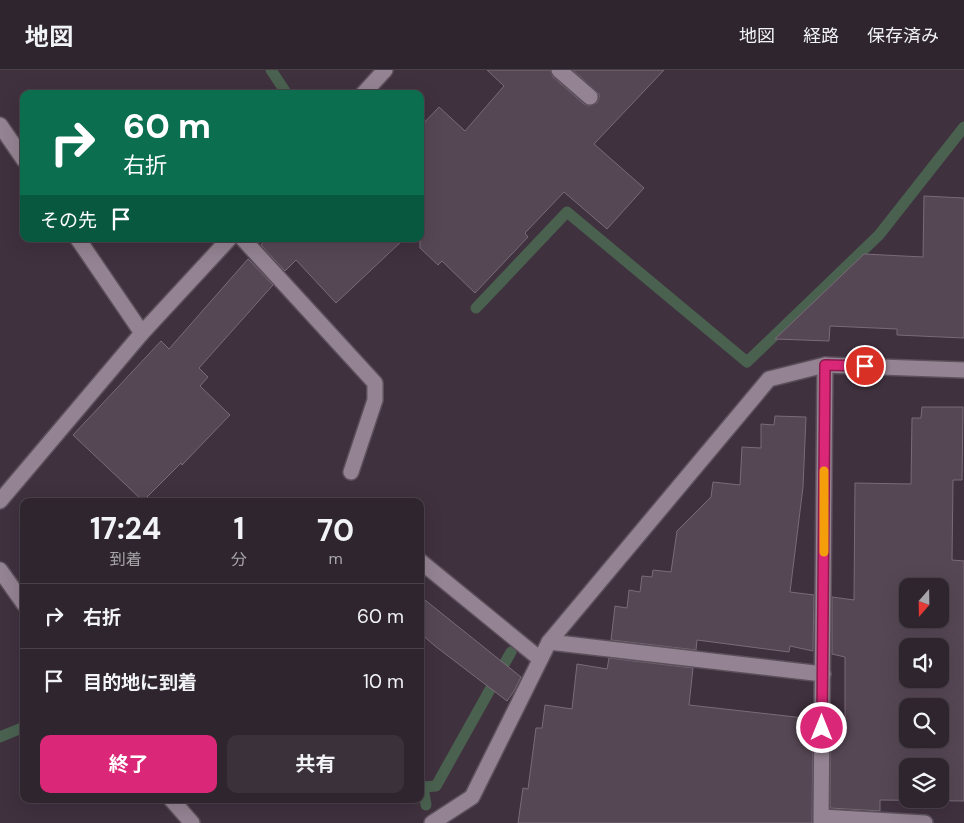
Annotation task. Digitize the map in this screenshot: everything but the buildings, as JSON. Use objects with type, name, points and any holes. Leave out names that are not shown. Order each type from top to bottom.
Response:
[{"type":"street","points":[[367,90],[385,70]]},
{"type":"street","points":[[559,70],[590,97]]},
{"type":"street","points":[[0,126],[20,154]]},
{"type":"street","points":[[80,242],[142,332]]},
{"type":"street","points":[[0,502],[142,332],[226,242]]},
{"type":"street","points":[[246,242],[375,384],[374,400],[350,472]]},
{"type":"street","points":[[432,823],[472,797],[549,642],[769,379],[825,365],[964,370]]},
{"type":"street","points":[[825,365],[822,820],[926,823]]},
{"type":"street","points":[[424,564],[540,659]]},
{"type":"street","points":[[0,570],[20,598]]},
{"type":"street","points":[[549,642],[823,674]]},
{"type":"street","points":[[174,803],[192,823]]},
{"type":"waterway","points":[[271,70],[284,90]]},
{"type":"waterway","points":[[476,308],[567,212],[747,362],[879,235],[964,127]]},
{"type":"waterway","points":[[424,787],[436,786],[511,652]]},
{"type":"waterway","points":[[0,737],[20,729]]},
{"type":"waterway","points":[[424,793],[426,805]]},
{"type":"slow traffic","points":[[824,471],[824,552]]},
{"type":"route","points":[[822,728],[825,365],[865,366]]}]
